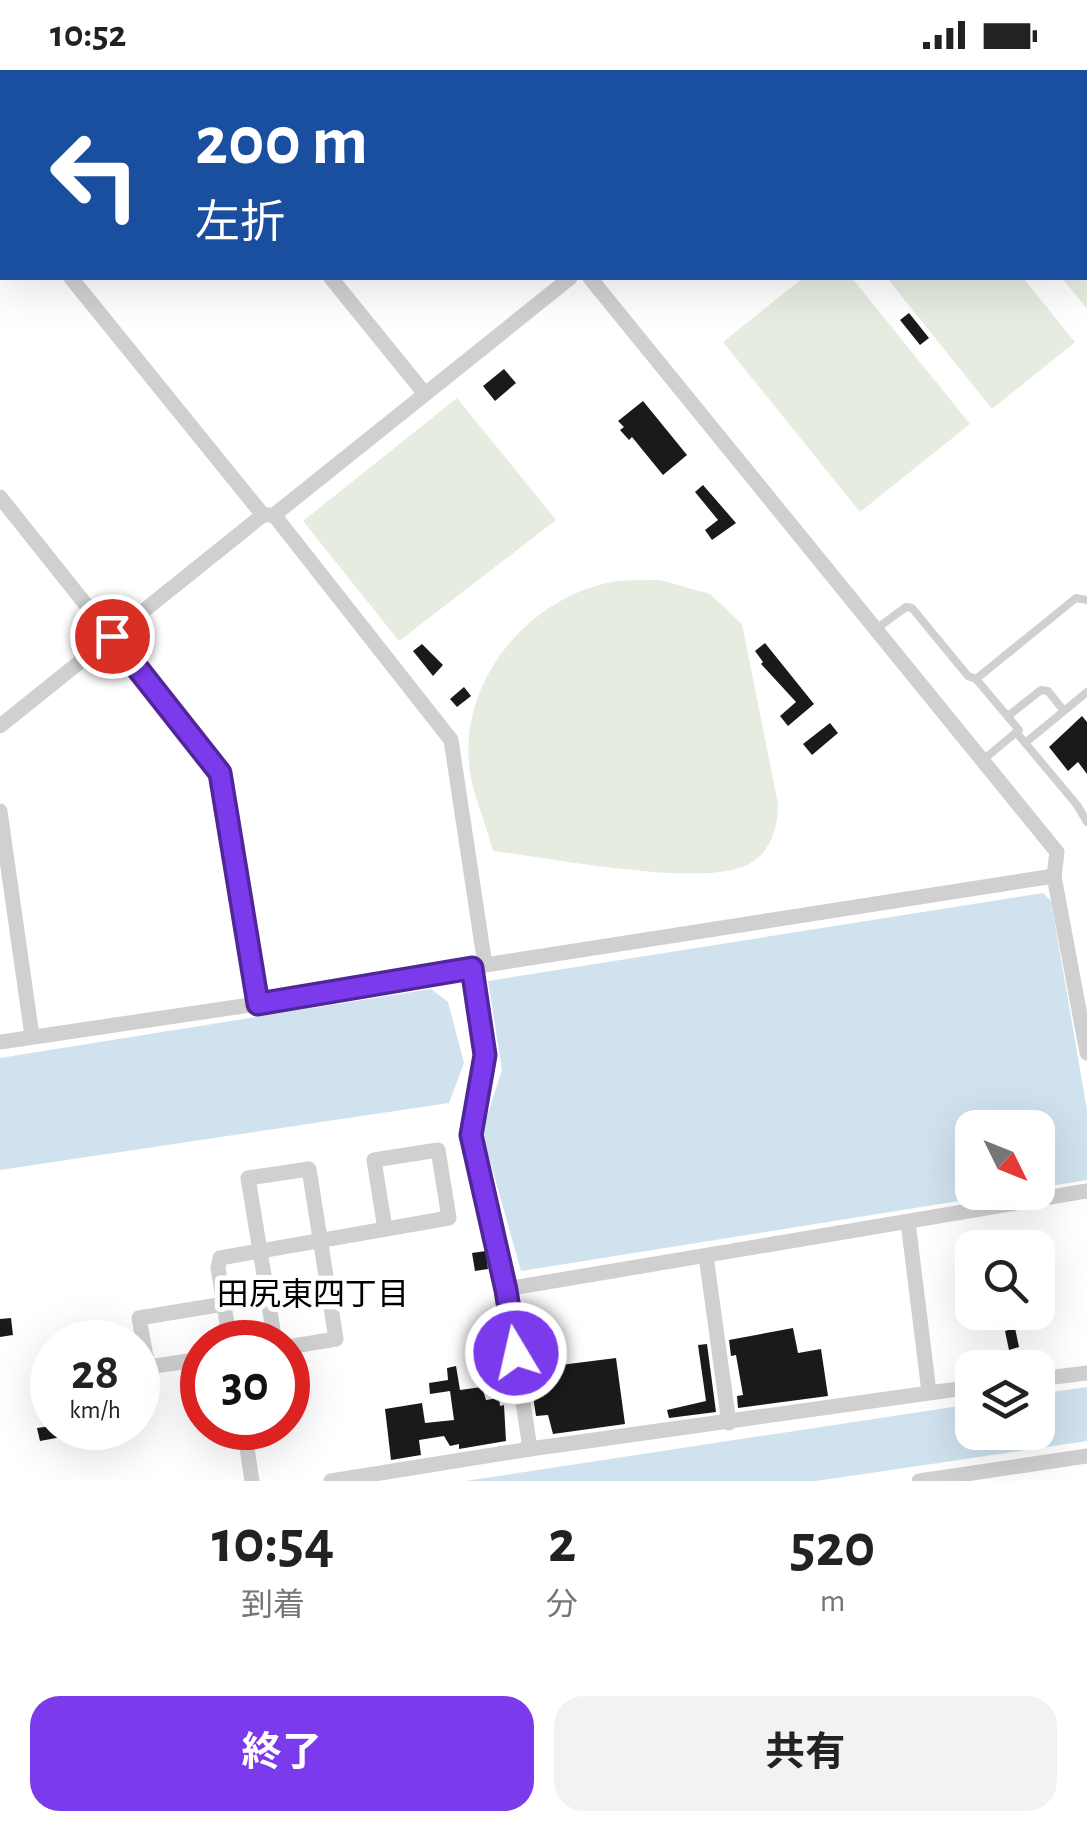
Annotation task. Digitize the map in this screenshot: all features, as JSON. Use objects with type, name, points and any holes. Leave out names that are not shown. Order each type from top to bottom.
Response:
[{"type":"street","points":[[73,280],[451,740],[485,1055],[471,1135],[506,1290],[530,1449]]},
{"type":"street","points":[[333,280],[425,394]]},
{"type":"street","points":[[0,726],[568,280]]},
{"type":"street","points":[[592,280],[1057,852],[1054,876],[1087,1052]]},
{"type":"street","points":[[0,496],[220,773],[258,1004]]},
{"type":"street","points":[[0,811],[32,1036]]},
{"type":"street","points":[[0,1042],[1054,876]]},
{"type":"street","points":[[227,1320],[218,1268],[220,1258],[385,1230],[449,1218],[438,1150],[374,1160],[385,1230]]},
{"type":"street","points":[[271,1320],[248,1178],[309,1169],[336,1339],[310,1343]]},
{"type":"street","points":[[506,1290],[1087,1191]]},
{"type":"street","points":[[908,1222],[929,1392]]},
{"type":"street","points":[[706,1256],[729,1424]]},
{"type":"street","points":[[180,1362],[148,1367],[139,1318],[224,1304]]},
{"type":"street","points":[[1055,1377],[1087,1373]]},
{"type":"street","points":[[330,1481],[955,1389]]},
{"type":"street","points":[[247,1450],[252,1481]]},
{"type":"street","points":[[920,1481],[1087,1456]]},
{"type":"lane","points":[[976,678],[1076,598],[1087,600]]},
{"type":"lane","points":[[876,629],[906,606],[912,608],[968,676],[976,678],[1008,716],[1019,730],[983,760]]},
{"type":"lane","points":[[1008,716],[1040,690],[1048,691],[1064,711]]},
{"type":"lane","points":[[1025,742],[1087,692]]},
{"type":"lane","points":[[1016,732],[1082,805],[1087,822]]},
{"type":"shaded area","points":[[800,280],[854,280],[970,424],[860,512],[723,342]]},
{"type":"shaded area","points":[[889,280],[1025,280],[1075,342],[992,409]]},
{"type":"shaded area","points":[[1064,280],[1087,280],[1087,309]]},
{"type":"shaded area","points":[[457,398],[556,520],[399,641],[303,521]]},
{"type":"shaded area","points":[[660,580],[710,594],[742,624],[778,804],[774,833],[765,850],[742,867],[690,874],[620,869],[493,851],[471,778],[468,745],[473,713],[484,682],[501,654],[522,630],[576,593],[613,582]]},
{"type":"water","points":[[1043,893],[1051,901],[1087,1110],[1087,1180],[1055,1185],[1055,1110],[955,1110],[955,1202],[521,1271],[482,1132],[502,1070],[488,981]]},
{"type":"water","points":[[431,989],[448,1002],[464,1063],[449,1103],[0,1170],[0,1058]]},
{"type":"water","points":[[1087,1387],[1087,1441],[1055,1446],[1055,1392]]},
{"type":"water","points":[[955,1407],[955,1450],[1026,1450],[816,1481],[465,1481]]},
{"type":"building","points":[[909,313],[929,338],[920,345],[900,320]]},
{"type":"building","points":[[504,369],[516,383],[495,401],[483,386]]},
{"type":"building","points":[[643,401],[687,455],[663,475],[632,437],[629,440],[620,430],[624,427],[618,421]]},
{"type":"building","points":[[703,485],[736,523],[712,540],[705,530],[718,520],[695,492]]},
{"type":"building","points":[[765,643],[814,704],[788,726],[780,716],[796,702],[761,664],[755,651]]},
{"type":"building","points":[[422,644],[443,665],[433,676],[413,651]]},
{"type":"building","points":[[464,687],[471,696],[457,707],[450,699]]},
{"type":"building","points":[[1082,716],[1087,722],[1087,774],[1078,762],[1068,771],[1049,747]]},
{"type":"building","points":[[830,723],[838,733],[812,755],[803,744]]},
{"type":"building","points":[[486,1251],[488,1269],[475,1271],[472,1253]]},
{"type":"building","points":[[11,1318],[13,1335],[0,1337],[0,1319]]},
{"type":"building","points":[[793,1328],[798,1353],[821,1349],[828,1396],[738,1408],[737,1396],[743,1395],[736,1355],[731,1356],[729,1340]]},
{"type":"building","points":[[1015,1330],[1019,1347],[1009,1350],[1005,1331]]},
{"type":"building","points":[[707,1344],[716,1412],[669,1418],[667,1410],[706,1401],[698,1345]]},
{"type":"building","points":[[616,1358],[625,1424],[553,1434],[548,1415],[536,1416],[529,1369]]},
{"type":"building","points":[[456,1366],[460,1390],[482,1387],[486,1400],[499,1398],[500,1406],[504,1405],[506,1441],[459,1449],[459,1444],[450,1446],[444,1436],[419,1440],[421,1455],[391,1460],[385,1409],[422,1403],[425,1423],[454,1420],[450,1391],[430,1394],[429,1383],[448,1380],[447,1368]]},
{"type":"district","name":"田尻東四丁目","points":[[313,1295]]},
{"type":"route","points":[[112,636],[220,773],[258,1004],[472,968],[485,1055],[471,1135],[516,1353]]}]
